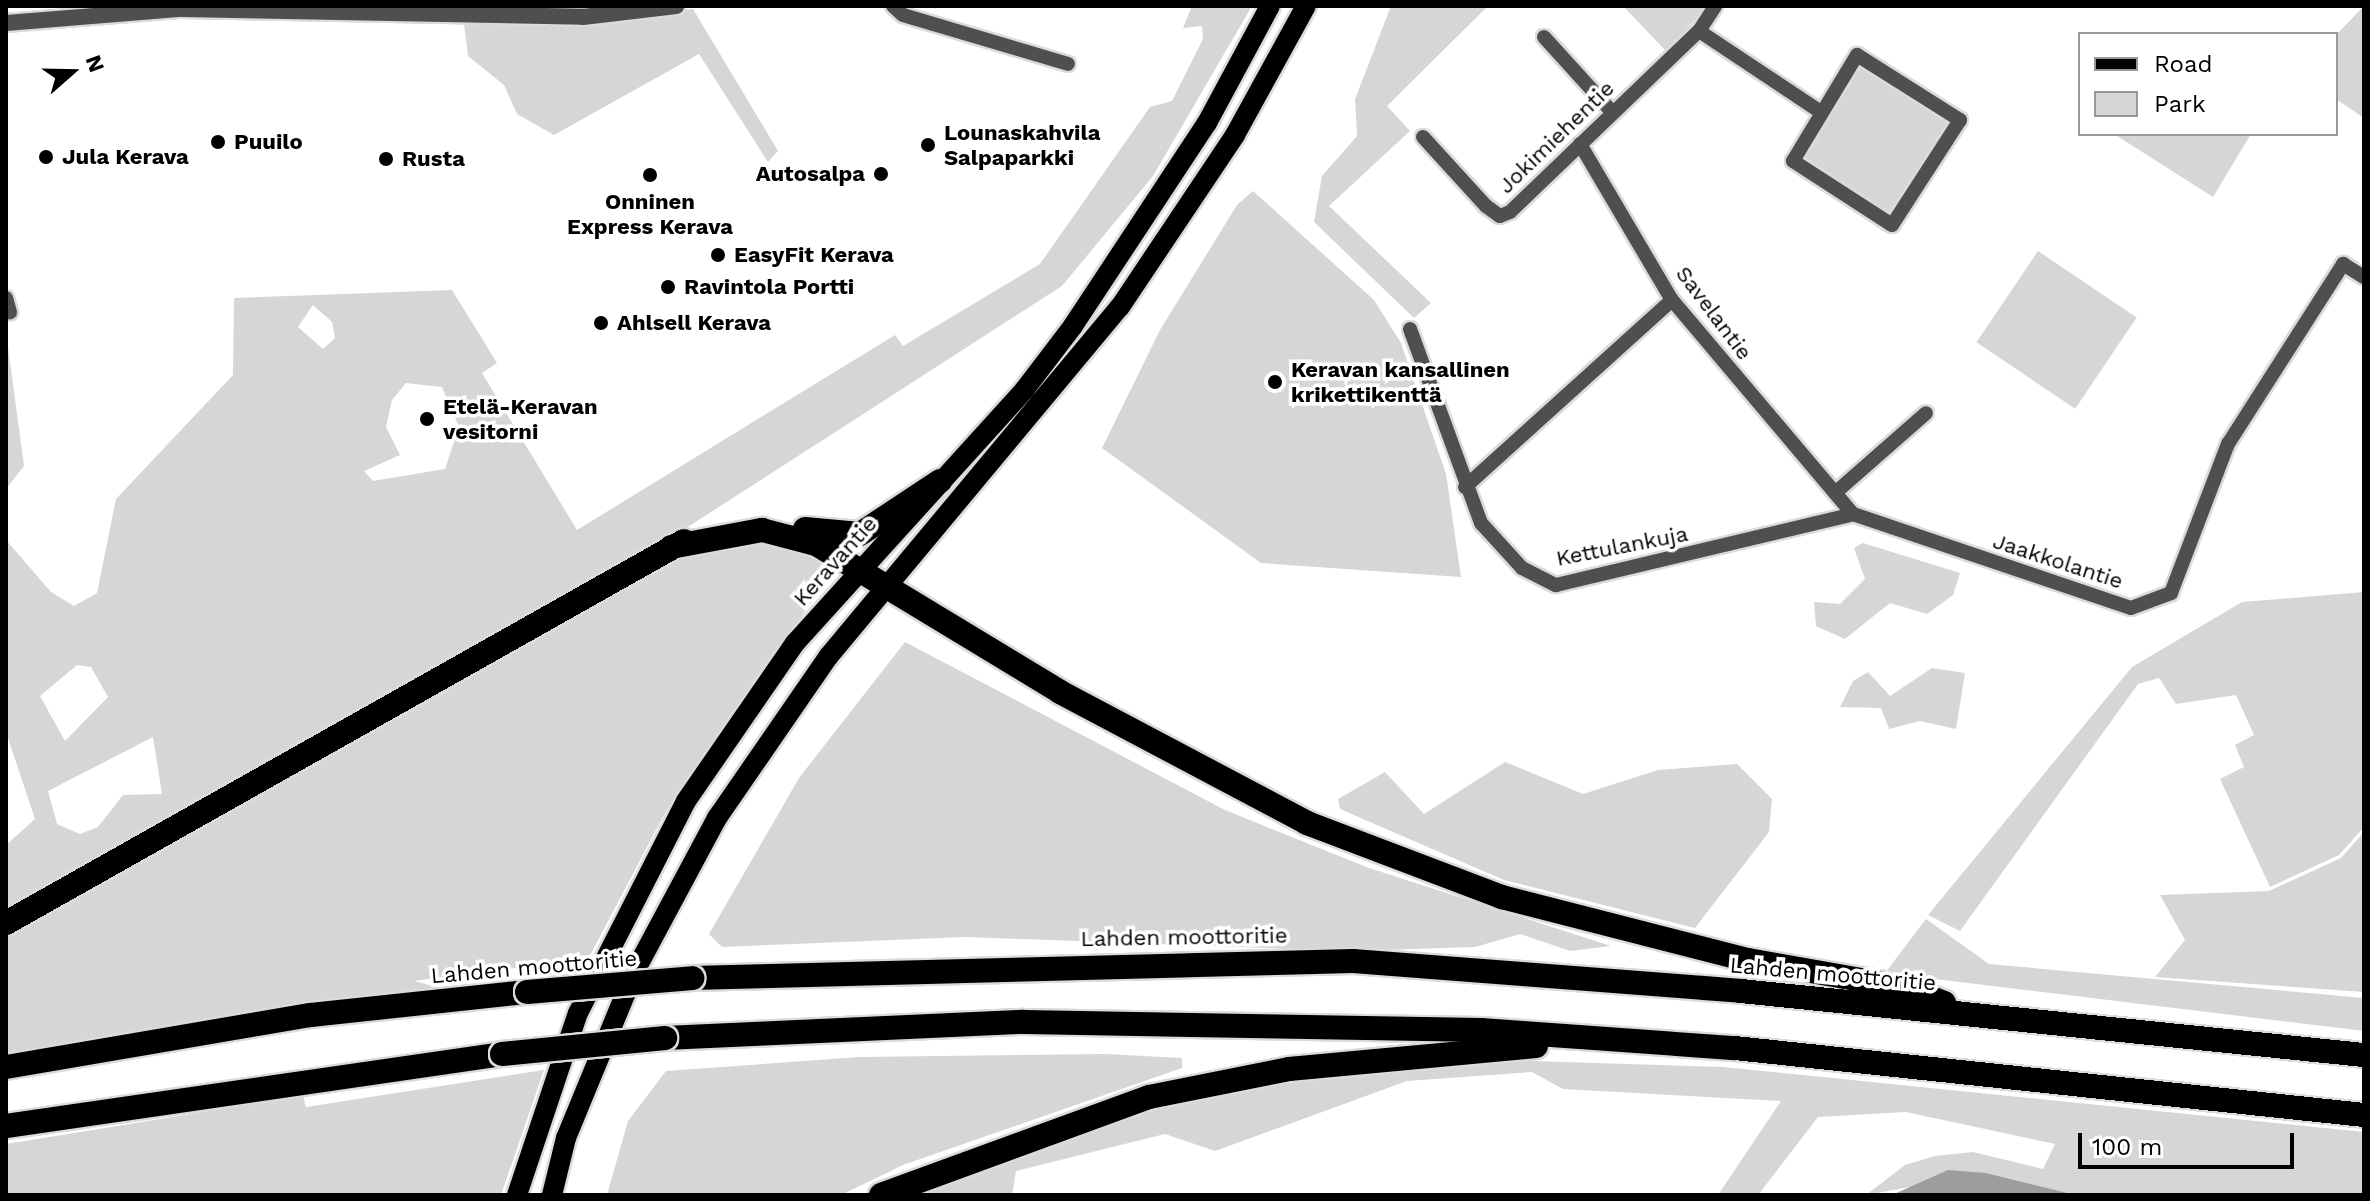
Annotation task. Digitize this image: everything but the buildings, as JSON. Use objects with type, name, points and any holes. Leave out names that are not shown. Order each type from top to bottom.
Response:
[{"type":"highway","points":[[6,923],[671,547],[712,528],[754,521],[860,534],[940,481]]},
{"type":"highway","points":[[671,547],[762,530],[816,544],[1060,692],[1307,823],[1502,897],[1748,960],[1906,988],[1968,1013]]},
{"type":"highway","name":"Lahden moottoritie","points":[[6,1067],[311,1015],[692,978],[1353,961],[1968,1013],[2364,1055]]},
{"type":"highway","points":[[6,1126],[502,1054],[665,1038],[918,1025],[1247,1022],[1642,1039],[2364,1115]]},
{"type":"highway","points":[[881,1195],[1036,1133],[1165,1094],[1378,1058],[1642,1039]]},
{"type":"main road","name":"Keravantie","points":[[517,1195],[557,1068],[627,908],[734,728],[858,568],[1025,389],[1119,260],[1207,123],[1270,6]]},
{"type":"main road","points":[[552,1195],[566,1138],[669,902],[774,730],[886,584],[1054,395],[1120,307],[1235,135],[1306,6]]},
{"type":"street","points":[[6,23],[181,9],[583,17],[676,6]]},
{"type":"street","points":[[893,6],[903,15],[1068,64]]},
{"type":"street","name":"Jokimiehentie","points":[[1423,137],[1500,216],[1699,31],[1715,6]]},
{"type":"street","points":[[1699,31],[1821,112]]},
{"type":"street","points":[[1544,37],[1612,112]]},
{"type":"street","points":[[1857,55],[1960,120],[1892,225],[1793,161],[1821,112],[1857,55]]},
{"type":"street","name":"Savelantie","points":[[1580,144],[1672,300],[1835,493]]},
{"type":"street","name":"Jaakkolantie","points":[[1853,514],[2131,608],[2157,603],[2178,581],[2212,471],[2284,355],[2343,264],[2364,277]]},
{"type":"street","points":[[1465,487],[1672,300]]},
{"type":"street","name":"Kettulankuja","points":[[1410,329],[1465,487],[1505,553],[1556,585],[1853,514]]},
{"type":"street","points":[[1853,514],[1835,493],[1926,413]]},
{"type":"green space","points":[[1192,6],[1252,6],[1153,176],[1062,286],[666,541],[6,917],[6,845],[35,819],[6,732],[6,540],[51,592],[74,606],[97,593],[116,499],[233,375],[234,298],[452,290],[497,363],[482,373],[577,530],[895,335],[903,346],[1040,264],[1150,107],[1172,101],[1203,39],[1202,26],[1183,28]],"holes":[[[313,305],[332,322],[335,338],[323,349],[298,327]],[[406,383],[442,387],[459,427],[445,469],[373,481],[364,471],[400,455],[386,427],[392,400]],[[77,665],[91,667],[108,697],[65,741],[40,696]],[[153,737],[162,794],[123,795],[98,827],[80,834],[57,824],[48,791]]]},
{"type":"green space","points":[[1391,6],[1488,6],[1387,106],[1410,131],[1329,206],[1431,303],[1414,318],[1314,222],[1322,176],[1357,136],[1355,99]]},
{"type":"green space","points":[[1623,6],[1708,6],[1666,51]]},
{"type":"green space","points":[[2364,6],[2364,118],[2338,100],[2338,33]]},
{"type":"green space","points":[[693,9],[778,151],[768,162],[699,54],[554,135],[517,114],[504,85],[468,56],[464,24],[592,21]]},
{"type":"green space","points":[[1861,65],[1948,122],[1889,212],[1802,156]]},
{"type":"green space","points":[[2117,136],[2250,136],[2213,197]]},
{"type":"green space","name":"Keravan kansallinen krikettikenttä","points":[[1253,191],[1374,300],[1401,343],[1446,474],[1461,577],[1261,563],[1102,448],[1160,330],[1237,205]]},
{"type":"green space","points":[[2038,251],[2137,318],[2075,409],[1976,342]]},
{"type":"green space","points":[[6,332],[24,466],[6,489]]},
{"type":"green space","points":[[771,540],[808,551],[827,562],[830,576],[666,811],[585,965],[578,960],[414,981],[440,988],[6,1054],[6,932],[684,552]]},
{"type":"green space","points":[[1863,543],[1960,573],[1953,595],[1927,614],[1890,603],[1845,639],[1816,626],[1814,602],[1840,604],[1865,579],[1854,548]]},
{"type":"green space","points":[[2364,592],[2364,827],[2339,855],[2270,887],[2220,779],[2244,767],[2235,745],[2254,735],[2236,695],[2176,704],[2159,678],[2138,684],[1960,931],[1928,915],[2132,667],[2242,602]]},
{"type":"green space","points":[[905,642],[1225,810],[1369,868],[1611,946],[1570,951],[1520,934],[1475,947],[1348,951],[965,937],[722,947],[709,934],[799,778]]},
{"type":"green space","points":[[1932,668],[1965,673],[1956,729],[1920,721],[1889,729],[1881,708],[1840,707],[1853,681],[1868,672],[1890,696]]},
{"type":"green space","points":[[1505,762],[1583,794],[1658,770],[1737,764],[1772,799],[1769,832],[1695,928],[1504,880],[1340,809],[1338,799],[1385,772],[1424,814]]},
{"type":"green space","points":[[2364,832],[2364,992],[2155,977],[2185,940],[2160,895],[2269,891],[2341,858]]},
{"type":"green space","points":[[1926,919],[1989,964],[2364,998],[2364,1031],[1885,973]]},
{"type":"green space","points":[[1105,1054],[1182,1058],[1182,1068],[903,1165],[841,1195],[607,1195],[628,1121],[666,1071],[859,1057]]},
{"type":"green space","points":[[1468,1059],[1723,1067],[2364,1132],[2364,1195],[2076,1195],[1986,1173],[1866,1195],[1905,1165],[1935,1156],[1973,1152],[2043,1169],[2055,1144],[1906,1112],[1818,1117],[1758,1195],[1718,1195],[1781,1101],[1563,1089],[1532,1072],[1407,1081],[1215,1151],[1165,1134],[1016,1171],[1012,1195],[910,1195],[1150,1108],[1283,1077]]},
{"type":"green space","points":[[544,1070],[501,1195],[6,1195],[6,1144],[303,1096],[306,1107]]},
{"type":"shaded area","points":[[1948,1170],[1986,1173],[2076,1195],[1892,1195]]},
{"type":"place","name":"Puuilo","points":[[218,142]]},
{"type":"place","name":"Lounaskahvila Salpaparkki","points":[[928,145]]},
{"type":"place","name":"Jula Kerava","points":[[46,157]]},
{"type":"place","name":"Rusta","points":[[386,159]]},
{"type":"place","name":"Autosalpa","points":[[881,174]]},
{"type":"place","name":"Onninen Express Kerava","points":[[650,175]]},
{"type":"place","name":"EasyFit Kerava","points":[[718,255]]},
{"type":"place","name":"Ravintola Portti","points":[[668,287]]},
{"type":"place","name":"Ahlsell Kerava","points":[[601,323]]},
{"type":"place","name":"Keravan kansallinen krikettikenttä","points":[[1275,382]]},
{"type":"place","name":"Etelä-Keravan vesitorni","points":[[427,419]]}]
